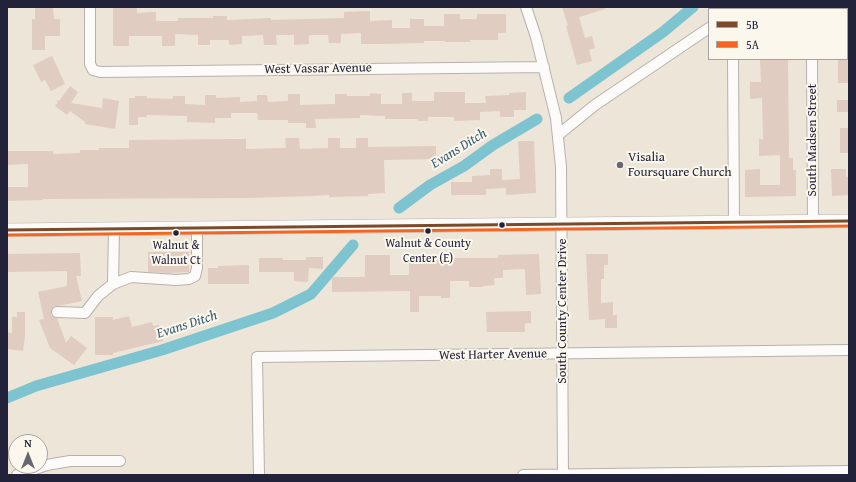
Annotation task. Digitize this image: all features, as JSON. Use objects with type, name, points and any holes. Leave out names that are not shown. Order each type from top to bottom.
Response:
[{"type":"main road","points":[[7,230],[849,221]]},
{"type":"street","name":"West Vassar Avenue","points":[[90,7],[90,64],[93,70],[100,72],[544,66]]},
{"type":"street","name":"South County Center Drive","points":[[526,7],[544,66],[556,118],[561,167],[563,475]]},
{"type":"street","points":[[558,135],[595,105],[708,29]]},
{"type":"street","points":[[733,60],[734,222]]},
{"type":"street","name":"South Madsen Street","points":[[812,60],[813,221]]},
{"type":"street","points":[[57,312],[85,313],[97,297],[113,284],[131,277],[176,280],[189,279],[195,276],[197,268],[197,228]]},
{"type":"street","points":[[113,284],[114,229]]},
{"type":"street","name":"West Harter Avenue","points":[[258,475],[258,357],[849,350]]},
{"type":"street","points":[[17,475],[47,465],[70,461],[120,461]]},
{"type":"street","points":[[523,475],[849,471]]},
{"type":"building","points":[[35,7],[53,7],[54,19],[60,19],[60,36],[45,36],[45,50],[32,50],[32,19],[35,19]]},
{"type":"building","points":[[113,7],[137,7],[137,13],[156,12],[156,21],[178,21],[178,18],[213,18],[213,16],[227,16],[227,20],[271,18],[271,20],[344,18],[344,12],[370,11],[370,21],[392,20],[392,28],[410,28],[410,19],[424,19],[424,26],[444,26],[444,14],[460,14],[460,19],[477,19],[477,14],[506,14],[506,33],[498,33],[498,40],[470,40],[470,42],[424,41],[424,43],[377,44],[361,44],[361,33],[341,34],[341,43],[329,43],[328,35],[309,35],[309,44],[294,45],[294,35],[276,35],[277,45],[264,45],[263,35],[242,36],[242,44],[229,45],[229,40],[210,40],[210,45],[198,45],[198,35],[175,34],[175,46],[162,46],[162,36],[129,36],[129,46],[113,46]]},
{"type":"building","points":[[562,7],[604,7],[605,9],[579,17],[585,38],[592,36],[595,48],[589,50],[592,61],[577,65]]},
{"type":"building","points":[[52,56],[65,84],[51,91],[45,80],[41,82],[33,65]]},
{"type":"building","points":[[849,59],[849,83],[838,83],[838,60]]},
{"type":"building","points":[[760,60],[788,60],[789,158],[793,158],[793,170],[796,170],[796,196],[745,197],[745,170],[760,169],[760,185],[780,185],[780,155],[759,156],[759,139],[763,139],[762,98],[750,99],[750,82],[761,82]]},
{"type":"building","points":[[70,86],[78,92],[71,103],[102,108],[103,98],[119,101],[115,129],[85,124],[85,122],[70,111],[67,115],[55,106],[58,102],[55,100],[59,101]]},
{"type":"building","points":[[434,92],[465,92],[465,103],[486,103],[485,96],[509,95],[509,93],[526,92],[526,110],[514,110],[514,117],[500,117],[500,111],[480,112],[480,120],[454,121],[454,117],[428,117],[428,121],[418,121],[418,119],[385,119],[385,116],[360,115],[360,118],[315,119],[316,128],[306,128],[306,123],[288,123],[288,120],[258,120],[257,113],[231,113],[231,118],[215,118],[215,123],[187,122],[187,116],[147,115],[147,117],[138,117],[138,125],[129,125],[129,98],[135,98],[135,96],[173,99],[173,96],[185,96],[185,104],[205,105],[205,95],[216,95],[216,98],[240,97],[240,102],[257,101],[257,95],[267,95],[268,102],[288,101],[288,94],[300,94],[300,105],[335,104],[335,94],[347,94],[347,96],[370,96],[370,93],[381,94],[381,104],[402,104],[402,93],[412,93],[412,101],[434,101]]},
{"type":"building","points":[[837,100],[849,100],[849,112],[837,112]]},
{"type":"building","points":[[840,128],[849,128],[849,153],[840,153]]},
{"type":"building","points":[[285,138],[299,138],[300,149],[328,148],[328,138],[340,138],[340,148],[356,148],[356,138],[368,138],[368,147],[436,146],[436,159],[384,160],[385,193],[368,194],[368,196],[329,197],[329,195],[249,198],[43,199],[7,201],[7,187],[28,187],[28,164],[7,165],[7,151],[53,151],[53,154],[80,153],[80,150],[99,150],[99,148],[129,148],[129,140],[246,139],[246,149],[286,148]]},
{"type":"building","points":[[518,141],[534,141],[536,193],[506,195],[506,188],[486,189],[486,195],[451,195],[451,182],[472,182],[472,176],[490,175],[490,169],[502,169],[502,180],[520,179]]},
{"type":"building","points":[[831,169],[846,169],[846,177],[849,177],[849,195],[832,196]]},
{"type":"building","points":[[148,252],[189,252],[189,272],[148,272]]},
{"type":"building","points":[[80,253],[81,276],[76,276],[82,301],[53,307],[51,311],[51,315],[57,318],[66,343],[71,336],[87,348],[74,365],[50,348],[39,320],[44,319],[38,292],[67,286],[67,271],[7,272],[7,254]]},
{"type":"building","points":[[539,254],[541,294],[526,295],[525,269],[503,270],[503,278],[494,278],[495,285],[483,287],[469,287],[469,281],[450,281],[450,298],[441,298],[441,296],[419,296],[419,312],[410,312],[410,291],[332,292],[332,277],[365,277],[365,255],[390,255],[390,275],[409,275],[409,255],[452,255],[453,258],[498,258],[498,255]]},
{"type":"building","points":[[586,254],[608,254],[608,265],[604,265],[604,279],[601,279],[601,303],[613,302],[613,315],[617,315],[617,328],[605,328],[605,319],[589,320]]},
{"type":"building","points":[[306,257],[323,257],[323,269],[309,268],[308,282],[294,281],[294,272],[259,272],[259,258],[306,260]]},
{"type":"building","points":[[249,265],[249,284],[208,284],[208,268],[218,268],[218,266]]},
{"type":"building","points":[[531,311],[531,323],[525,323],[525,332],[487,332],[486,312]]},
{"type":"building","points":[[17,312],[25,312],[25,336],[23,351],[7,349],[7,332],[12,333],[12,317],[17,317]]},
{"type":"building","points":[[129,316],[132,327],[152,322],[153,326],[159,325],[163,341],[113,353],[113,355],[95,355],[95,317],[113,317],[113,320]]},
{"type":"waterway","name":"Evans Ditch","points":[[569,98],[663,32],[693,7]]},
{"type":"waterway","name":"Evans Ditch","points":[[399,208],[430,185],[464,166],[493,145],[537,119]]},
{"type":"waterway","name":"Evans Ditch","points":[[7,398],[36,386],[162,350],[273,313],[311,294],[353,245]]},
{"type":"transit line","name":"5B","points":[[7,230],[849,221]]},
{"type":"transit line","name":"5A","points":[[7,235],[849,226]]},
{"type":"place","name":"Visalia Foursquare Church","points":[[620,165]]},
{"type":"place","name":"Walnut & County Center (E)","points":[[428,231]]},
{"type":"place","name":"Walnut & Walnut Ct","points":[[176,233]]}]
